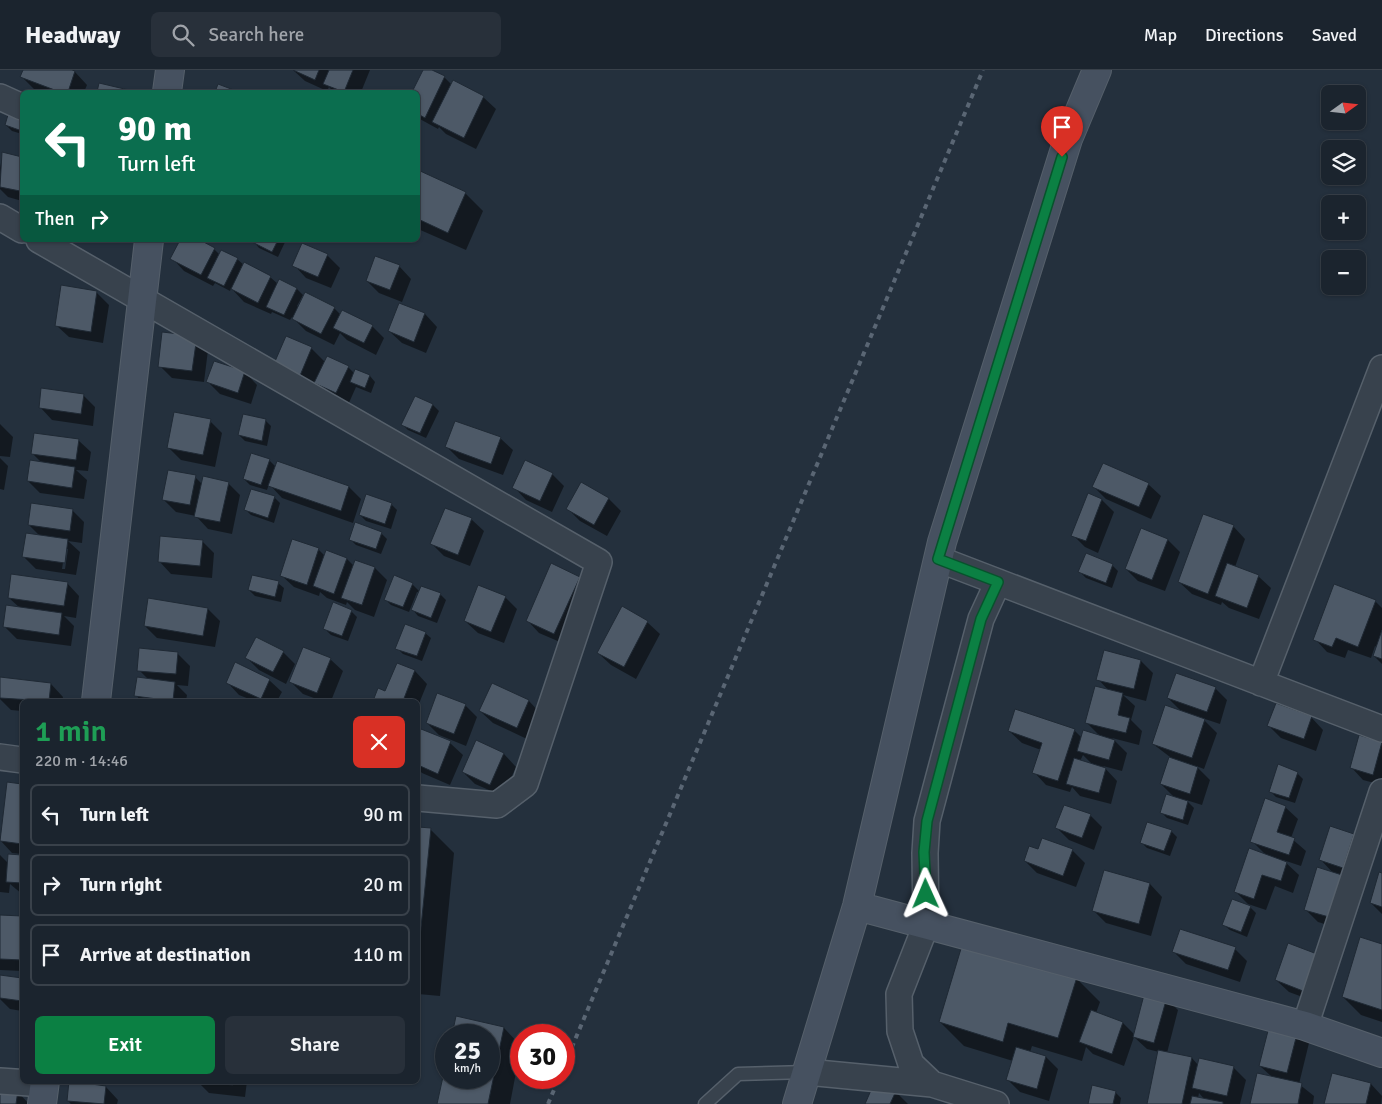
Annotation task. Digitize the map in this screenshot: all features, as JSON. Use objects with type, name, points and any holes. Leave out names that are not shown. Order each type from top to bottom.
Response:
[{"type":"main road","points":[[167,90],[170,70]]},
{"type":"main road","points":[[797,1104],[857,906],[938,559],[1068,139],[1096,70]]},
{"type":"main road","points":[[96,699],[149,242]]},
{"type":"main road","points":[[857,906],[1305,1026],[1382,1053]]},
{"type":"street","points":[[0,96],[20,106]]},
{"type":"street","points":[[0,217],[20,229]]},
{"type":"street","points":[[42,242],[599,562],[525,784],[497,805],[420,798]]},
{"type":"street","points":[[1261,683],[1382,368]]},
{"type":"street","points":[[938,559],[1382,729]]},
{"type":"street","points":[[932,1084],[911,1064],[900,1031],[899,994],[926,925],[924,852],[927,821],[981,619],[998,582]]},
{"type":"street","points":[[0,757],[20,760]]},
{"type":"street","points":[[1305,1026],[1382,792]]},
{"type":"street","points":[[807,1072],[932,1084],[996,1104]]},
{"type":"street","points":[[0,1080],[44,1090]]},
{"type":"lane","points":[[705,1104],[738,1074],[807,1072]]},
{"type":"building","points":[[23,70],[75,71],[69,90],[55,90],[20,77]]},
{"type":"building","points":[[293,70],[319,70],[315,80]]},
{"type":"building","points":[[329,70],[353,70],[345,90],[339,90],[323,84]]},
{"type":"building","points":[[423,70],[432,70],[445,76],[425,118],[420,115],[420,90],[413,90]]},
{"type":"building","points":[[453,80],[484,96],[464,138],[432,122]]},
{"type":"building","points":[[99,83],[129,90],[97,90]]},
{"type":"building","points":[[218,84],[234,90],[216,90]]},
{"type":"building","points":[[10,108],[20,111],[20,130],[5,125]]},
{"type":"building","points":[[2,152],[20,156],[20,191],[0,187]]},
{"type":"building","points":[[420,171],[466,192],[448,233],[420,220]]},
{"type":"building","points":[[179,242],[204,242],[215,248],[201,275],[170,259]]},
{"type":"building","points":[[252,242],[277,242],[272,252]]},
{"type":"building","points":[[302,243],[328,254],[318,277],[292,266]]},
{"type":"building","points":[[221,250],[238,258],[224,286],[207,278]]},
{"type":"building","points":[[375,256],[400,265],[390,290],[366,281]]},
{"type":"building","points":[[244,262],[271,276],[258,303],[231,289]]},
{"type":"building","points":[[279,279],[297,288],[284,315],[266,307]]},
{"type":"building","points":[[61,285],[97,291],[91,332],[55,326]]},
{"type":"building","points":[[305,292],[335,307],[321,334],[292,319]]},
{"type":"building","points":[[399,303],[425,313],[414,342],[388,331]]},
{"type":"building","points":[[342,310],[373,325],[364,343],[333,328]]},
{"type":"building","points":[[162,332],[197,336],[192,371],[158,367]]},
{"type":"building","points":[[286,336],[312,347],[299,378],[273,366]]},
{"type":"building","points":[[327,356],[349,366],[336,393],[314,383]]},
{"type":"building","points":[[214,361],[245,371],[238,393],[206,382]]},
{"type":"building","points":[[355,369],[370,375],[365,388],[350,382]]},
{"type":"building","points":[[41,388],[84,394],[81,414],[39,408]]},
{"type":"building","points":[[415,396],[433,404],[420,433],[401,425]]},
{"type":"building","points":[[174,412],[211,419],[203,455],[167,448]]},
{"type":"building","points":[[243,414],[266,419],[262,441],[238,435]]},
{"type":"building","points":[[455,421],[501,437],[491,464],[445,447]]},
{"type":"building","points":[[34,433],[79,439],[76,460],[31,454]]},
{"type":"building","points":[[251,453],[270,459],[261,485],[243,479]]},
{"type":"building","points":[[30,460],[75,467],[72,488],[27,481]]},
{"type":"building","points":[[525,460],[553,473],[540,501],[512,488]]},
{"type":"building","points":[[277,461],[349,486],[341,511],[268,486]]},
{"type":"building","points":[[1103,463],[1149,483],[1139,507],[1092,487]]},
{"type":"building","points":[[168,470],[196,475],[190,505],[162,500]]},
{"type":"building","points":[[203,476],[229,482],[220,522],[194,517]]},
{"type":"building","points":[[581,482],[609,498],[594,525],[566,509]]},
{"type":"building","points":[[251,489],[275,496],[268,518],[244,510]]},
{"type":"building","points":[[1088,493],[1102,499],[1086,541],[1071,536]]},
{"type":"building","points":[[366,494],[392,503],[385,524],[359,515]]},
{"type":"building","points":[[31,503],[73,509],[70,531],[28,525]]},
{"type":"building","points":[[445,508],[472,518],[458,555],[430,544]]},
{"type":"building","points":[[1203,514],[1234,525],[1208,594],[1178,582]]},
{"type":"building","points":[[355,522],[382,532],[376,549],[349,540]]},
{"type":"building","points":[[1141,528],[1168,539],[1152,580],[1125,569]]},
{"type":"building","points":[[26,533],[68,539],[65,563],[22,557]]},
{"type":"building","points":[[160,536],[203,540],[200,566],[158,562]]},
{"type":"building","points":[[292,539],[319,548],[307,585],[280,576]]},
{"type":"building","points":[[326,550],[347,558],[334,594],[313,586]]},
{"type":"building","points":[[1086,553],[1113,564],[1106,583],[1078,572]]},
{"type":"building","points":[[355,560],[375,567],[362,605],[341,598]]},
{"type":"building","points":[[551,563],[580,577],[554,634],[526,621]]},
{"type":"building","points":[[1227,563],[1259,575],[1247,608],[1215,596]]},
{"type":"building","points":[[11,574],[68,582],[64,606],[8,598]]},
{"type":"building","points":[[252,575],[279,581],[275,597],[248,590]]},
{"type":"building","points":[[394,575],[413,583],[403,607],[384,600]]},
{"type":"building","points":[[1334,584],[1376,600],[1358,647],[1336,638],[1332,647],[1313,640]]},
{"type":"building","points":[[478,585],[506,596],[491,632],[464,621]]},
{"type":"building","points":[[421,586],[441,593],[431,618],[411,610]]},
{"type":"building","points":[[148,598],[208,608],[203,636],[144,626]]},
{"type":"building","points":[[333,602],[352,610],[342,636],[323,629]]},
{"type":"building","points":[[6,605],[62,613],[59,635],[3,627]]},
{"type":"building","points":[[622,606],[648,621],[624,667],[597,653]]},
{"type":"building","points":[[405,624],[426,632],[417,656],[395,649]]},
{"type":"building","points":[[1382,630],[1382,659],[1373,656]]},
{"type":"building","points":[[256,637],[284,651],[273,672],[245,658]]},
{"type":"building","points":[[303,647],[331,658],[317,693],[289,682]]},
{"type":"building","points":[[139,648],[178,652],[176,674],[137,671]]},
{"type":"building","points":[[1104,650],[1141,660],[1134,689],[1096,680]]},
{"type":"building","points":[[235,662],[270,679],[261,699],[226,683]]},
{"type":"building","points":[[397,663],[415,670],[404,699],[374,699],[378,688],[385,691]]},
{"type":"building","points":[[1176,673],[1216,687],[1207,712],[1167,698]]},
{"type":"building","points":[[0,677],[51,683],[49,699],[0,698]]},
{"type":"building","points":[[137,677],[175,682],[173,699],[134,696]]},
{"type":"building","points":[[492,683],[529,700],[517,728],[479,711]]},
{"type":"building","points":[[1095,686],[1123,693],[1118,715],[1130,718],[1126,733],[1085,723]]},
{"type":"building","points":[[437,693],[466,704],[454,734],[426,723]]},
{"type":"building","points":[[1276,703],[1312,716],[1304,739],[1267,726]]},
{"type":"building","points":[[1165,705],[1205,719],[1192,758],[1152,744]]},
{"type":"building","points":[[1015,709],[1075,729],[1058,781],[1032,773],[1042,743],[1008,731]]},
{"type":"building","points":[[421,729],[451,741],[438,774],[420,766]]},
{"type":"building","points":[[1083,730],[1115,740],[1109,760],[1077,751]]},
{"type":"building","points":[[1359,735],[1382,742],[1373,775],[1350,768]]},
{"type":"building","points":[[476,740],[504,753],[490,785],[462,772]]},
{"type":"building","points":[[1169,757],[1198,767],[1190,794],[1160,784]]},
{"type":"building","points":[[1074,758],[1106,768],[1099,793],[1066,784]]},
{"type":"building","points":[[1278,764],[1298,772],[1289,798],[1269,792]]},
{"type":"building","points":[[7,782],[20,784],[20,844],[0,841]]},
{"type":"building","points":[[1166,794],[1188,801],[1183,820],[1160,813]]},
{"type":"building","points":[[1265,798],[1286,806],[1277,832],[1295,838],[1289,855],[1250,842]]},
{"type":"building","points":[[1064,805],[1091,814],[1082,838],[1055,828]]},
{"type":"building","points":[[1147,822],[1172,830],[1164,851],[1140,843]]},
{"type":"building","points":[[1330,826],[1354,834],[1343,868],[1319,860]]},
{"type":"building","points":[[420,827],[431,828],[420,937]]},
{"type":"building","points":[[1042,838],[1073,849],[1063,876],[1024,861],[1029,846],[1038,849]]},
{"type":"building","points":[[1249,848],[1287,862],[1281,881],[1262,875],[1254,899],[1234,892]]},
{"type":"building","points":[[8,854],[20,855],[20,883],[6,882]]},
{"type":"building","points":[[1317,867],[1342,875],[1329,917],[1304,910]]},
{"type":"building","points":[[1104,870],[1150,883],[1139,924],[1092,911]]},
{"type":"building","points":[[1379,872],[1382,873],[1382,907],[1370,903]]},
{"type":"building","points":[[1232,899],[1251,906],[1241,932],[1222,925]]},
{"type":"building","points":[[0,915],[20,916],[20,960],[0,959]]},
{"type":"building","points":[[1180,929],[1236,947],[1228,970],[1172,952]]},
{"type":"building","points":[[1360,937],[1382,944],[1382,1010],[1342,997]]},
{"type":"building","points":[[963,942],[1077,977],[1058,1038],[1008,1023],[1003,1042],[939,1022]]},
{"type":"building","points":[[1288,943],[1317,954],[1303,991],[1275,980]]},
{"type":"building","points":[[0,975],[20,978],[20,1001],[0,998]]},
{"type":"building","points":[[1145,991],[1167,997],[1154,1043],[1133,1037]]},
{"type":"building","points":[[1091,1010],[1123,1022],[1112,1054],[1079,1042]]},
{"type":"building","points":[[456,1016],[491,1024],[454,1024]]},
{"type":"building","points":[[1270,1023],[1298,1030],[1287,1073],[1259,1066]]},
{"type":"building","points":[[500,1026],[504,1027],[500,1046]]},
{"type":"building","points":[[1016,1047],[1046,1056],[1037,1089],[1006,1080]]},
{"type":"building","points":[[1158,1050],[1192,1057],[1182,1104],[1147,1104]]},
{"type":"building","points":[[1199,1058],[1234,1066],[1227,1096],[1192,1088]]},
{"type":"building","points":[[1257,1073],[1302,1083],[1298,1104],[1250,1104]]},
{"type":"building","points":[[1332,1073],[1371,1083],[1366,1104],[1324,1104]]},
{"type":"building","points":[[875,1081],[896,1091],[890,1104],[865,1104]]},
{"type":"building","points":[[69,1084],[106,1086],[104,1104],[67,1101]]},
{"type":"building","points":[[1092,1085],[1116,1091],[1113,1104],[1088,1104]]},
{"type":"building","points":[[0,1088],[18,1090],[16,1104],[0,1104]]},
{"type":"building","points":[[440,1089],[491,1089],[488,1104],[437,1104]]},
{"type":"building","points":[[1192,1096],[1223,1102],[1223,1104],[1190,1104]]},
{"type":"railway","points":[[575,1040],[983,70]]},
{"type":"railway","points":[[548,1104],[554,1089]]},
{"type":"route","points":[[926,894],[924,852],[927,821],[946,757],[981,619],[998,582],[938,559],[1062,157]]}]
